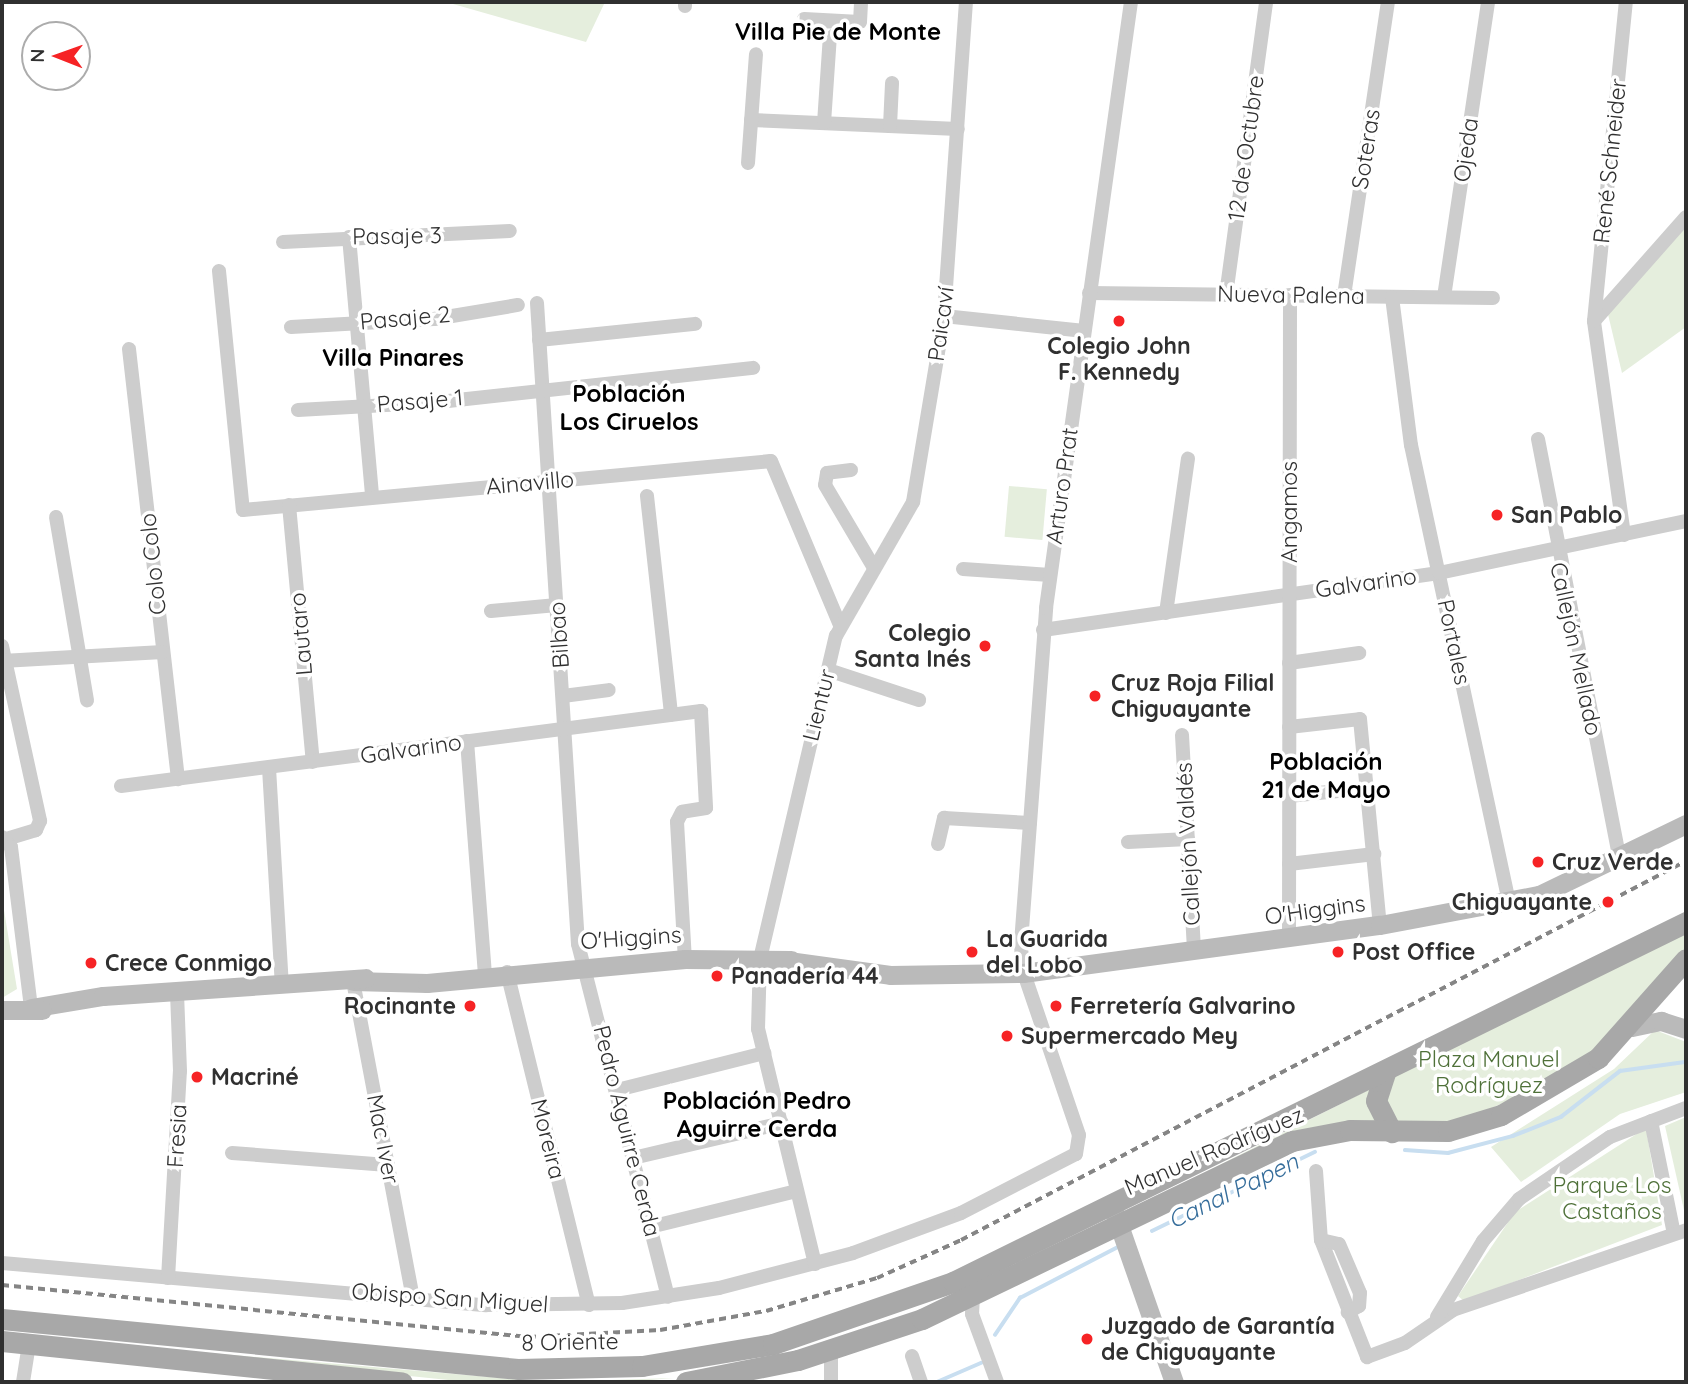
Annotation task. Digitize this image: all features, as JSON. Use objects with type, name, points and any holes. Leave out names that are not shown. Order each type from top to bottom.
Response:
[{"type":"main road","name":"O'Higgins","points":[[2,1010],[31,1007],[80,1011],[167,995],[456,970],[507,972],[685,959],[781,960],[871,974],[1023,973],[1194,953],[1508,903],[1620,859],[1686,824]]},
{"type":"main road","name":"Manuel Rodríguez","points":[[1114,1212],[1686,922]]},
{"type":"main road","name":"Manuel Rodríguez","points":[[1114,1212],[1292,1141],[1335,1131],[1458,1130],[1516,1109],[1581,1071],[1632,1027],[1686,959]]},
{"type":"main road","points":[[1632,1027],[1681,1027],[1660,990]]},
{"type":"main road","points":[[1385,1073],[1376,1101],[1392,1132]]},
{"type":"main road","points":[[662,1364],[685,1382],[831,1351],[973,1296],[1114,1212],[1174,1382]]},
{"type":"main road","name":"8 Oriente","points":[[2,1319],[499,1369],[662,1364],[846,1324],[953,1282],[1114,1212]]},
{"type":"main road","points":[[831,1351],[846,1324]]},
{"type":"main road","points":[[29,1344],[59,1325]]},
{"type":"main road","points":[[2,1341],[402,1382]]},
{"type":"street","points":[[804,19],[860,22],[861,2]]},
{"type":"street","name":"Paicaví","points":[[840,625],[913,502],[944,316],[966,2]]},
{"type":"street","name":"Arturo Prat","points":[[1023,973],[1030,823],[1050,575],[1131,2]]},
{"type":"street","name":"12 de Octubre","points":[[1226,295],[1266,2]]},
{"type":"street","name":"Soteras","points":[[1344,296],[1388,2]]},
{"type":"street","name":"Ojeda","points":[[1444,297],[1488,2]]},
{"type":"street","name":"René Schneider","points":[[1624,535],[1594,321],[1626,2]]},
{"type":"street","points":[[824,123],[831,21]]},
{"type":"street","points":[[748,163],[755,54]]},
{"type":"street","points":[[890,126],[892,83]]},
{"type":"street","points":[[751,120],[958,129]]},
{"type":"street","points":[[1594,321],[1686,217]]},
{"type":"street","name":"Pasaje 3","points":[[284,242],[510,231]]},
{"type":"street","points":[[349,237],[372,497]]},
{"type":"street","name":"Ainavillo","points":[[219,271],[239,505],[248,512],[289,505],[771,461],[840,625]]},
{"type":"street","name":"Nueva Palena","points":[[1089,293],[1493,298]]},
{"type":"street","name":"Angamos","points":[[1289,938],[1290,295]]},
{"type":"street","name":"Portales","points":[[1392,297],[1411,445],[1508,903]]},
{"type":"street","name":"Bilbao","points":[[537,303],[578,944],[585,966]]},
{"type":"street","name":"Pasaje 2","points":[[291,327],[434,320],[518,305]]},
{"type":"street","points":[[944,316],[1084,331]]},
{"type":"street","points":[[539,340],[695,324]]},
{"type":"street","name":"Colo Colo","points":[[129,349],[178,779]]},
{"type":"street","points":[[542,389],[753,368]]},
{"type":"street","name":"Pasaje 1","points":[[298,410],[542,389]]},
{"type":"street","name":"Callejón Mellado","points":[[1538,439],[1555,549],[1620,859]]},
{"type":"street","points":[[1166,613],[1188,459]]},
{"type":"street","points":[[851,470],[827,473],[825,485],[874,568]]},
{"type":"street","points":[[647,496],[671,715]]},
{"type":"street","name":"Lautaro","points":[[289,505],[313,762]]},
{"type":"street","points":[[56,517],[87,700]]},
{"type":"street","name":"Galvarino","points":[[1044,630],[1439,573],[1686,521]]},
{"type":"street","points":[[963,569],[1050,575]]},
{"type":"street","points":[[491,611],[557,605]]},
{"type":"street","name":"Lientur","points":[[815,1264],[764,1053],[757,1010],[760,959],[840,625]]},
{"type":"street","points":[[31,1007],[4,838],[33,832],[40,821],[3,656],[163,652]]},
{"type":"street","points":[[1289,663],[1359,653]]},
{"type":"street","points":[[828,670],[919,700]]},
{"type":"street","points":[[563,696],[609,690]]},
{"type":"street","name":"Galvarino","points":[[121,786],[701,711],[706,808],[682,812],[677,822],[685,959]]},
{"type":"street","points":[[1289,727],[1360,719],[1380,925]]},
{"type":"street","name":"Callejón Valdés","points":[[1182,735],[1194,953]]},
{"type":"street","points":[[467,741],[485,973]]},
{"type":"street","points":[[269,768],[282,986]]},
{"type":"street","points":[[1289,796],[1367,788]]},
{"type":"street","points":[[938,844],[944,818],[1030,823]]},
{"type":"street","points":[[1128,842],[1188,839]]},
{"type":"street","points":[[1289,864],[1374,854]]},
{"type":"street","name":"Pedro Aguirre Cerda","points":[[585,966],[668,1297]]},
{"type":"street","name":"Moreira","points":[[507,972],[589,1305]]},
{"type":"street","name":"Obispo San Miguel","points":[[2,1263],[413,1298],[589,1305],[668,1297],[815,1264],[961,1213],[1070,1160],[1079,1148],[1023,973]]},
{"type":"street","name":"Mac Iver","points":[[353,981],[413,1298]]},
{"type":"street","name":"Fresia","points":[[167,995],[180,1071],[169,1278]]},
{"type":"street","points":[[617,1090],[764,1053]]},
{"type":"street","points":[[1316,1171],[1321,1240],[1367,1357],[1405,1343],[1437,1317],[1511,1207],[1602,1142],[1686,1108]]},
{"type":"street","points":[[1437,1317],[1680,1232],[1651,1121]]},
{"type":"street","points":[[633,1158],[782,1123]]},
{"type":"street","points":[[232,1153],[388,1165]]},
{"type":"street","points":[[650,1227],[797,1191]]},
{"type":"street","points":[[973,1296],[972,1314],[997,1382]]},
{"type":"street","points":[[23,1382],[29,1344]]},
{"type":"street","points":[[831,1351],[831,1382]]},
{"type":"street","points":[[912,1356],[922,1382]]},
{"type":"green space","points":[[446,2],[605,2],[586,42]]},
{"type":"green space","points":[[1686,216],[1686,327],[1622,373],[1606,306]]},
{"type":"green space","points":[[1009,486],[1047,489],[1042,540],[1005,537]]},
{"type":"green space","points":[[2,898],[17,989],[2,998]]},
{"type":"green space","name":"Plaza Manuel Rodríguez","points":[[1686,930],[1686,948],[1614,1034],[1558,1078],[1459,1123],[1371,1124],[1142,1204]]},
{"type":"green space","points":[[1655,1030],[1686,1042],[1686,1092],[1620,1114],[1521,1182],[1491,1147],[1614,1069]]},
{"type":"green space","name":"Parque Los Castaños","points":[[1686,1117],[1686,1219],[1665,1126]]},
{"type":"green space","name":"Parque Los Castaños","points":[[1646,1128],[1662,1225],[1464,1301],[1458,1296],[1515,1212]]},
{"type":"green space","points":[[48,1339],[548,1382],[468,1382]]},
{"type":"green space","points":[[674,1378],[624,1382],[548,1382]]},
{"type":"waterway","name":"Canal Papen","points":[[1405,1150],[1448,1153],[1513,1136],[1561,1117],[1620,1071],[1686,1062]]},
{"type":"waterway","name":"Canal Papen","points":[[1152,1231],[1315,1152]]},
{"type":"waterway","name":"Canal Papen","points":[[995,1335],[1020,1298],[1118,1247]]},
{"type":"waterway","name":"Canal Papen","points":[[937,1382],[981,1363]]},
{"type":"railway","points":[[2,1285],[529,1337],[660,1330],[766,1311],[877,1278],[961,1240],[1686,861]]},
{"type":"place","name":"Colegio John F. Kennedy","points":[[1119,321]]},
{"type":"place","name":"San Pablo","points":[[1497,515]]},
{"type":"place","name":"Colegio Santa Inés","points":[[985,646]]},
{"type":"place","name":"Cruz Roja Filial Chiguayante","points":[[1095,696]]},
{"type":"place","name":"Cruz Verde","points":[[1538,862]]},
{"type":"place","name":"Chiguayante","points":[[1608,902]]},
{"type":"place","name":"La Guarida del Lobo","points":[[972,952]]},
{"type":"place","name":"Post Office","points":[[1338,952]]},
{"type":"place","name":"Crece Conmigo","points":[[91,963]]},
{"type":"place","name":"Panadería 44","points":[[717,976]]},
{"type":"place","name":"Rocinante","points":[[470,1006]]},
{"type":"place","name":"Ferretería Galvarino","points":[[1056,1006]]},
{"type":"place","name":"Supermercado Mey","points":[[1007,1036]]},
{"type":"place","name":"Macriné","points":[[197,1077]]},
{"type":"place","name":"Juzgado de Garantía de Chiguayante","points":[[1087,1339]]},
{"type":"district","name":"Villa Pie de Monte","points":[[838,32]]},
{"type":"district","name":"Villa Pinares","points":[[393,358]]},
{"type":"district","name":"Población Los Ciruelos","points":[[629,408]]},
{"type":"district","name":"Población 21 de Mayo","points":[[1326,776]]},
{"type":"district","name":"Población Pedro Aguirre Cerda","points":[[757,1115]]}]
